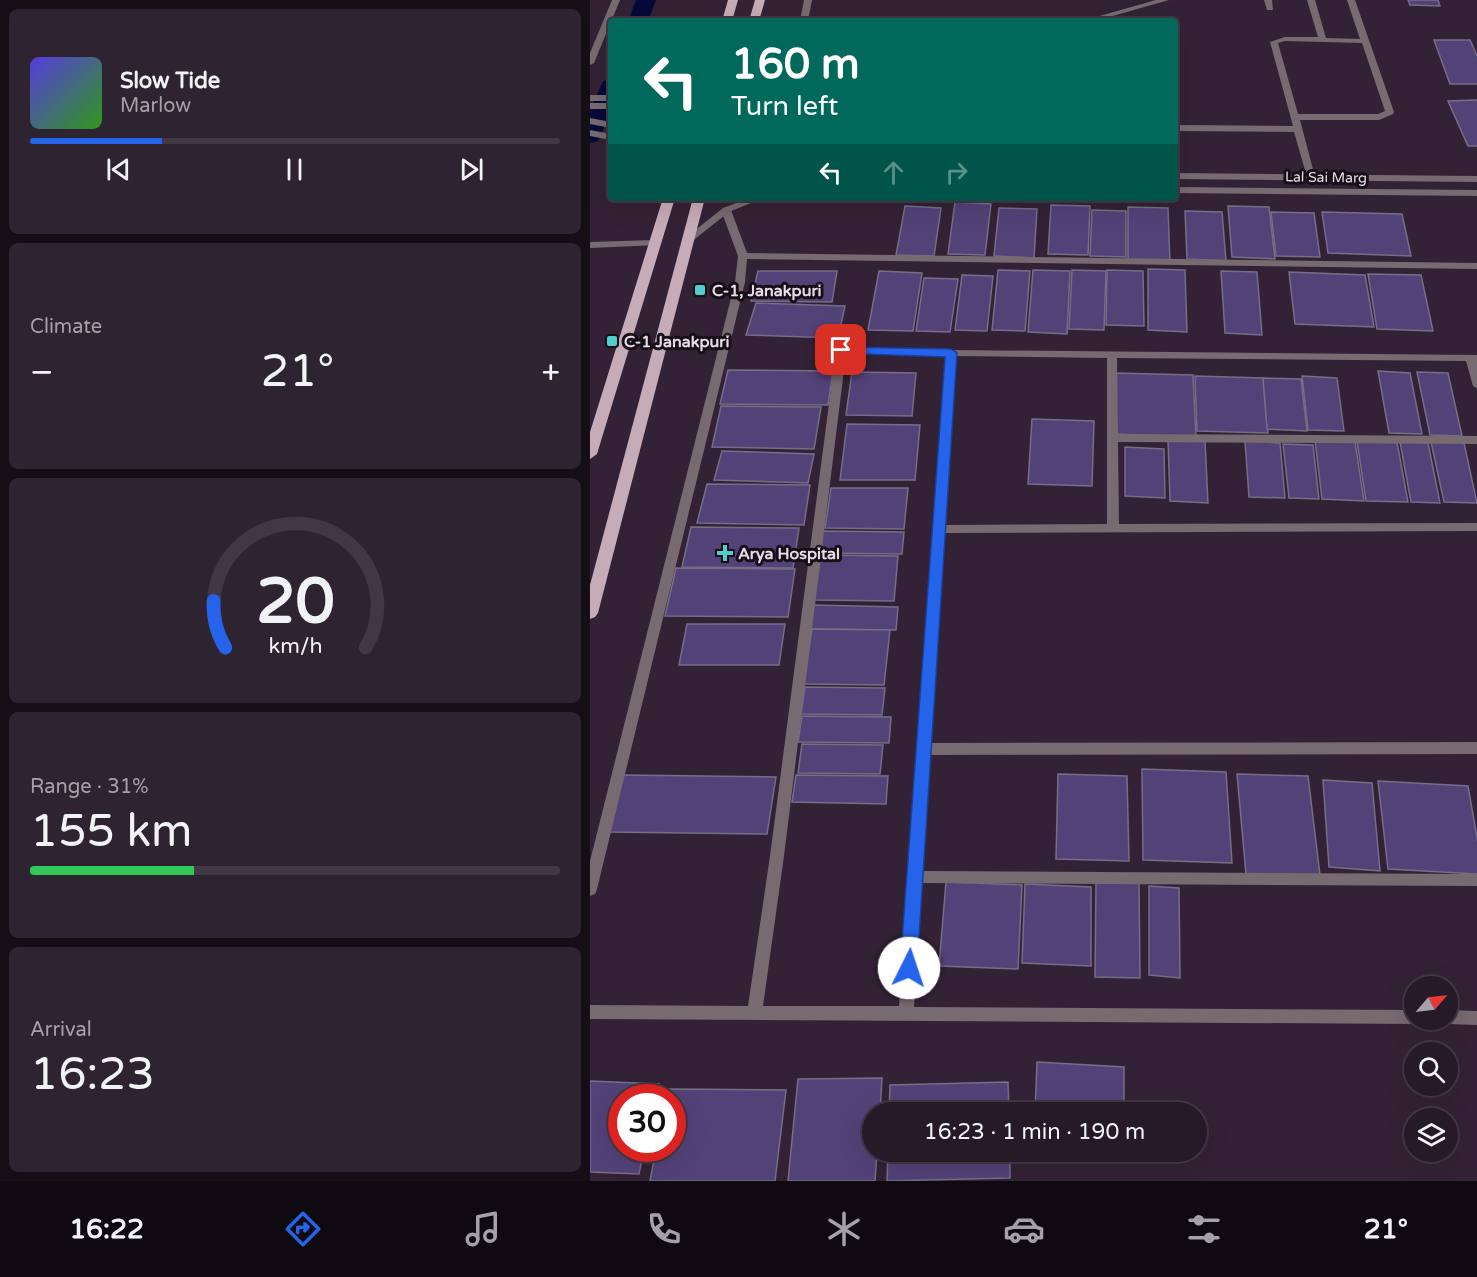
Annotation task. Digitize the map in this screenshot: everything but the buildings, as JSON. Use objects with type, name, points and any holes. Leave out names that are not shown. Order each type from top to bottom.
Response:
[{"type":"main road","points":[[728,18],[733,0]]},
{"type":"main road","points":[[755,18],[760,0]]},
{"type":"main road","points":[[590,454],[668,201]]},
{"type":"main road","points":[[590,613],[698,201]]},
{"type":"street","points":[[590,63],[593,50],[616,0]]},
{"type":"street","points":[[805,18],[808,0]]},
{"type":"street","points":[[1097,18],[1165,0]]},
{"type":"street","points":[[1311,0],[1323,40]]},
{"type":"street","points":[[1294,117],[1379,117],[1390,112],[1350,0]]},
{"type":"street","points":[[1311,177],[1274,42],[1285,39],[1365,41]]},
{"type":"street","points":[[590,98],[608,98]]},
{"type":"street","points":[[590,106],[608,106]]},
{"type":"street","points":[[590,121],[608,124]]},
{"type":"street","points":[[1178,128],[1298,129]]},
{"type":"street","points":[[590,133],[608,136]]},
{"type":"street","name":"Lal Sai Marg","points":[[1178,176],[1478,179]]},
{"type":"street","name":"Lal Sai Marg","points":[[1178,190],[1478,193]]},
{"type":"street","points":[[688,240],[726,210],[750,201]]},
{"type":"street","points":[[590,889],[740,282],[743,256],[726,210]]},
{"type":"street","points":[[590,245],[655,243]]},
{"type":"street","points":[[743,256],[1478,266]]},
{"type":"street","points":[[754,1013],[777,856],[841,350],[1474,358],[1478,386]]},
{"type":"street","points":[[906,1014],[951,353]]},
{"type":"street","points":[[1112,354],[1113,528]]},
{"type":"street","points":[[1112,438],[1478,440]]},
{"type":"street","points":[[939,529],[1478,527]]},
{"type":"street","points":[[924,749],[1478,748]]},
{"type":"street","points":[[915,877],[1478,880]]},
{"type":"street","points":[[590,1012],[1404,1017]]},
{"type":"street","points":[[1458,1017],[1478,1018]]},
{"type":"waterway","points":[[639,18],[646,0]]},
{"type":"waterway","points":[[590,136],[608,93]]},
{"type":"place","name":"C-1, Janakpuri","points":[[700,290]]},
{"type":"place","name":"C-1 Janakpuri","points":[[612,341]]},
{"type":"place","name":"Arya Hospital","points":[[725,553]]},
{"type":"route","points":[[841,350],[951,353],[909,968]]}]
